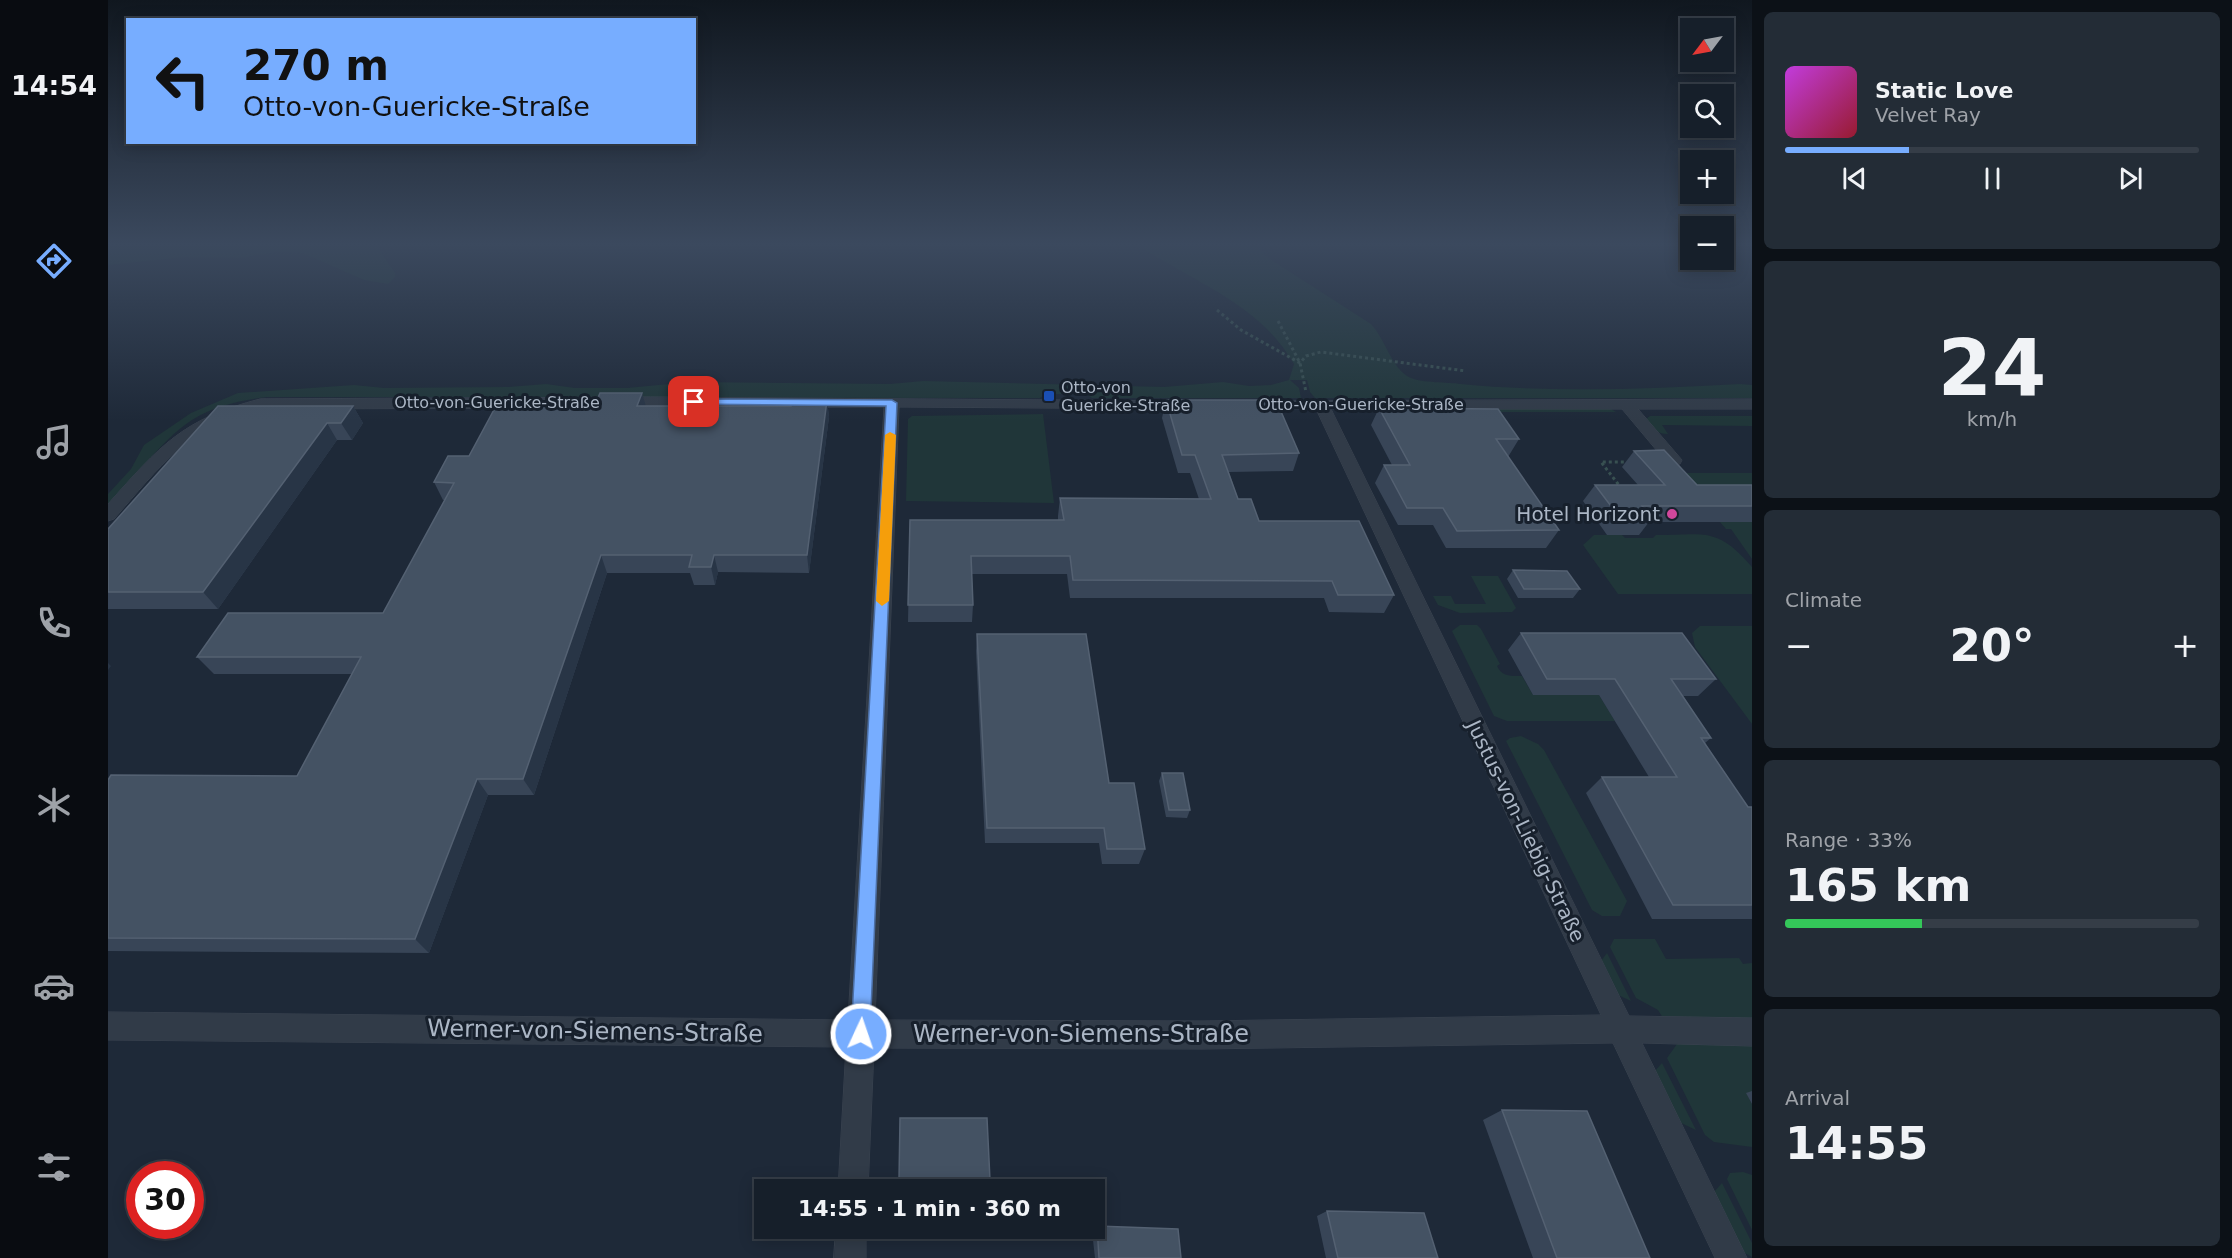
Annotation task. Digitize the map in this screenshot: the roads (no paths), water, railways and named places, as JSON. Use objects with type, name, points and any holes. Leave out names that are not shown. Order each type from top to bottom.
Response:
[{"type":"street","name":"Otto-von-Guericke-Straße","points":[[108,515],[184,434],[204,421],[238,408],[281,402],[1204,404]]},
{"type":"street","points":[[854,1179],[892,403]]},
{"type":"street","points":[[1625,403],[1674,460]]},
{"type":"street","name":"Otto-von-Guericke-Straße","points":[[1240,404],[1752,404]]},
{"type":"street","name":"Justus-von-Liebig-Straße","points":[[1316,404],[1731,1258]]},
{"type":"street","name":"Werner-von-Siemens-Straße","points":[[108,1026],[861,1034],[1202,1035],[1621,1029],[1752,1032]]},
{"type":"street","points":[[850,1258],[851,1239]]},
{"type":"place","name":"Otto-von Guericke-Straße","points":[[1049,396]]},
{"type":"place","name":"Hotel Horizont","points":[[1672,514]]}]
